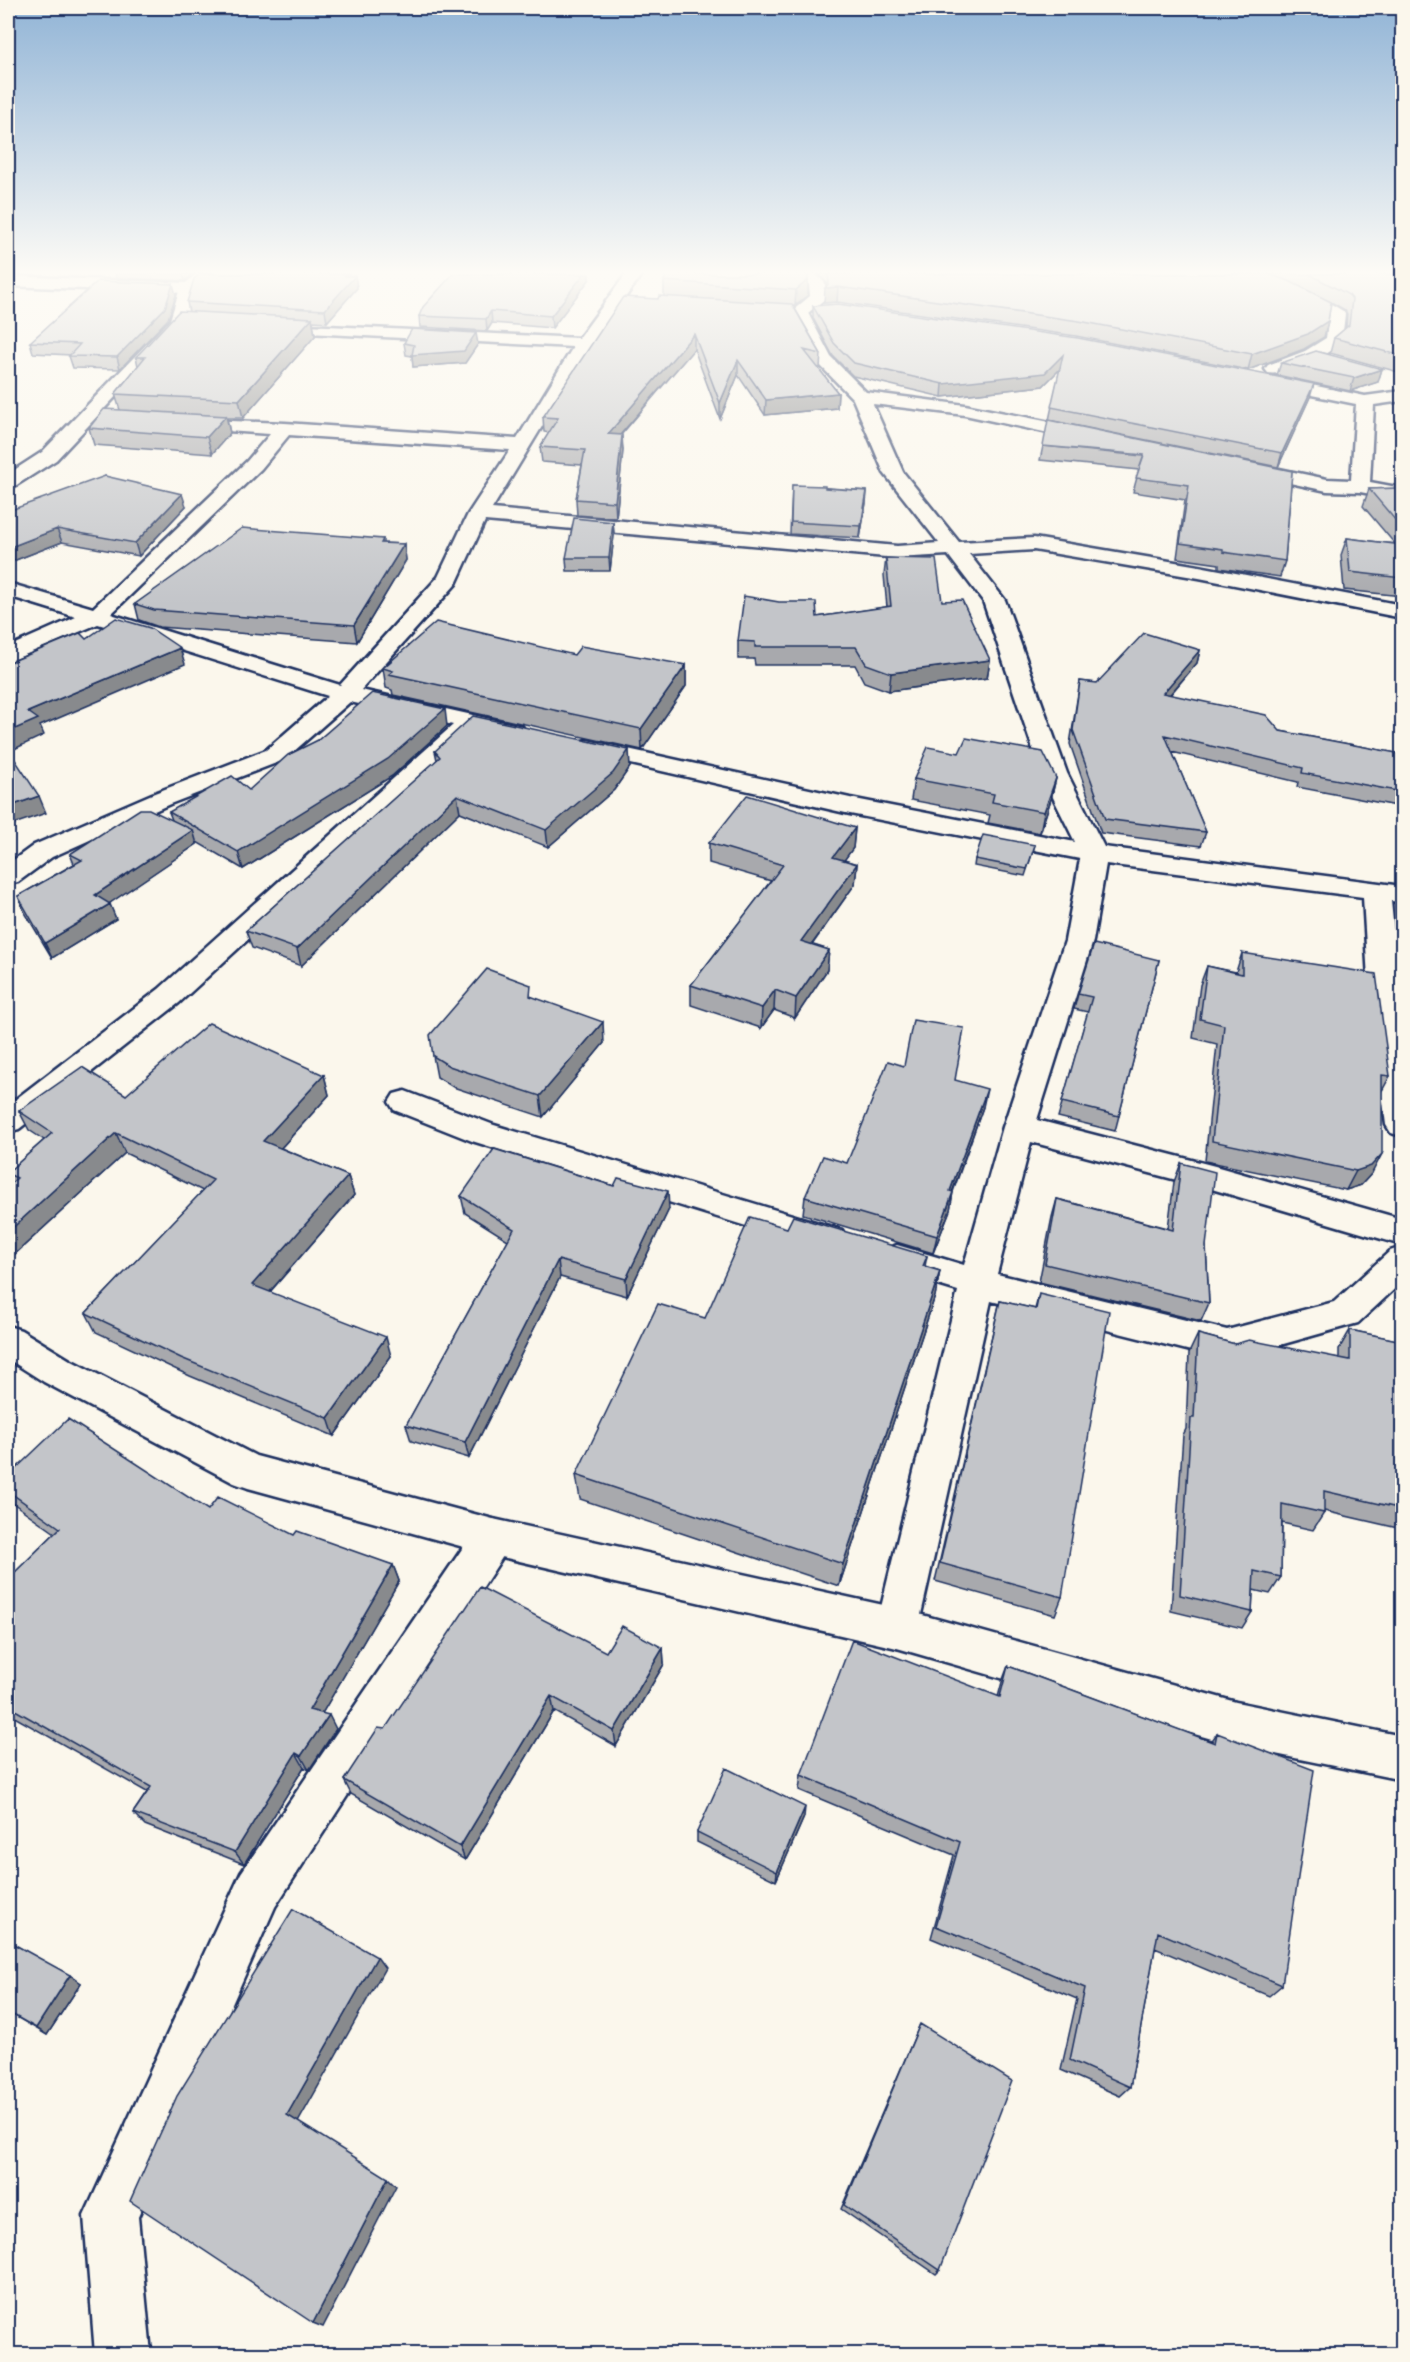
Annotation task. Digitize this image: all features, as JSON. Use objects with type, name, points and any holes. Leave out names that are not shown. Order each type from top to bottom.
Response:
[{"type":"street","points":[[8,482],[49,456],[83,417],[117,384]]},
{"type":"street","points":[[8,876],[43,851],[161,800],[275,755],[345,694],[448,579],[478,514],[495,491],[560,384]]},
{"type":"street","points":[[849,384],[861,397],[894,473],[994,600],[1053,773],[1094,854],[1078,941],[1019,1127],[977,1283],[897,1628]]},
{"type":"street","points":[[1285,384],[1365,401],[1402,396]]},
{"type":"street","points":[[861,397],[965,410],[1112,441]]},
{"type":"street","points":[[1360,486],[1365,401]]},
{"type":"street","points":[[83,417],[106,419]]},
{"type":"street","points":[[163,422],[285,428],[523,446]]},
{"type":"street","points":[[8,655],[96,617],[254,465],[285,428]]},
{"type":"street","points":[[1223,464],[1327,484],[1360,486],[1402,494]]},
{"type":"street","points":[[478,514],[691,536],[897,552],[1034,544],[1199,572],[1402,611]]},
{"type":"street","points":[[8,589],[345,694],[850,806],[1094,854],[1389,892],[1383,979],[1402,1125]]},
{"type":"street","points":[[8,1121],[169,996],[471,721]]},
{"type":"street","points":[[405,1102],[483,1133],[977,1283],[1227,1345],[1345,1313],[1402,1261]]},
{"type":"street","points":[[1019,1127],[1215,1178],[1402,1233]]},
{"type":"street","points":[[8,1341],[57,1371],[248,1471],[493,1537],[897,1628],[1236,1724],[1402,1758]]},
{"type":"street","points":[[123,2355],[111,2216],[253,1901],[493,1537]]},
{"type":"building","points":[[123,384],[253,384],[239,400],[115,394]]},
{"type":"building","points":[[565,384],[651,384],[608,434],[622,435],[615,502],[576,499],[585,450],[540,447],[558,418],[543,417]]},
{"type":"building","points":[[713,384],[728,384],[720,403]]},
{"type":"building","points":[[755,384],[831,384],[838,393],[766,400]]},
{"type":"building","points":[[1056,384],[1314,384],[1282,453],[1051,407]]},
{"type":"building","points":[[104,409],[226,416],[207,437],[89,428]]},
{"type":"building","points":[[1048,420],[1292,471],[1285,561],[1180,543],[1189,485],[1136,478],[1144,455],[1043,446]]},
{"type":"building","points":[[105,476],[182,494],[135,543],[57,529],[8,548],[8,511]]},
{"type":"building","points":[[792,485],[867,491],[861,526],[791,522]]},
{"type":"building","points":[[1402,488],[1402,528],[1369,489]]},
{"type":"building","points":[[574,518],[613,522],[609,558],[566,558]]},
{"type":"building","points":[[242,528],[383,539],[381,543],[404,544],[354,625],[154,610],[135,604]]},
{"type":"building","points":[[1347,538],[1402,545],[1402,578],[1350,572]]},
{"type":"building","points":[[886,558],[936,559],[942,601],[962,600],[990,660],[891,673],[866,664],[856,647],[755,647],[755,642],[738,641],[744,596],[779,602],[816,602],[817,617],[891,606]]},
{"type":"building","points":[[116,618],[150,628],[180,648],[28,712],[38,719],[8,732],[8,663],[80,633],[86,639]]},
{"type":"building","points":[[436,622],[574,655],[581,646],[686,665],[641,729],[389,674],[393,671],[383,668]]},
{"type":"building","points":[[1144,633],[1200,650],[1163,693],[1266,715],[1280,731],[1402,754],[1402,792],[1302,773],[1303,768],[1165,735],[1206,832],[1105,819],[1073,730],[1080,681],[1097,683]]},
{"type":"building","points":[[372,693],[445,709],[388,759],[238,852],[169,812],[232,776],[249,790],[288,755],[318,740]]},
{"type":"building","points":[[473,716],[629,750],[613,773],[546,830],[457,795],[297,949],[246,931],[440,757],[435,751]]},
{"type":"building","points":[[966,738],[1043,752],[1056,778],[1044,812],[992,802],[994,794],[914,779],[928,747],[959,753]]},
{"type":"building","points":[[8,749],[39,796],[8,807]]},
{"type":"building","points":[[747,795],[855,828],[833,857],[857,864],[801,941],[829,950],[796,998],[775,990],[762,1008],[691,985],[783,865],[709,843]]},
{"type":"building","points":[[140,809],[149,809],[193,830],[95,895],[110,904],[45,943],[18,896],[82,860],[70,854]]},
{"type":"building","points":[[983,835],[1035,845],[1027,869],[975,859]]},
{"type":"building","points":[[1094,944],[1159,960],[1119,1116],[1062,1102],[1092,997],[1078,994]]},
{"type":"building","points":[[1242,953],[1376,974],[1390,1076],[1382,1075],[1382,1154],[1371,1166],[1356,1171],[1212,1141],[1224,1025],[1200,1019],[1207,966],[1242,974]]},
{"type":"building","points":[[487,969],[531,985],[530,996],[603,1022],[540,1096],[449,1066],[433,1056],[430,1035]]},
{"type":"building","points":[[913,1020],[964,1028],[955,1080],[987,1089],[950,1191],[953,1192],[937,1236],[805,1197],[823,1156],[847,1163],[888,1061],[904,1066]]},
{"type":"building","points":[[209,1023],[324,1075],[263,1141],[348,1176],[252,1285],[386,1337],[328,1418],[181,1358],[86,1313],[213,1180],[116,1133],[8,1232],[8,1186],[17,1178],[8,1172],[52,1133],[19,1111],[82,1067],[126,1095]]},
{"type":"building","points":[[494,1149],[614,1186],[618,1178],[668,1191],[626,1279],[558,1260],[465,1442],[406,1425],[514,1229],[461,1196]]},
{"type":"building","points":[[1181,1163],[1215,1172],[1206,1246],[1209,1303],[1045,1264],[1057,1199],[1173,1230]]},
{"type":"building","points":[[793,1216],[927,1256],[923,1266],[940,1271],[843,1564],[576,1475],[658,1304],[705,1318],[750,1217],[787,1228]]},
{"type":"building","points":[[1039,1294],[1109,1311],[1062,1597],[940,1563],[1000,1301],[1036,1309]]},
{"type":"building","points":[[1350,1330],[1402,1341],[1402,1509],[1324,1491],[1324,1513],[1282,1504],[1281,1577],[1254,1571],[1252,1612],[1180,1595],[1198,1334],[1235,1344],[1249,1340],[1350,1360]]},
{"type":"building","points":[[68,1419],[208,1510],[218,1497],[294,1535],[297,1531],[393,1565],[309,1710],[329,1715],[301,1756],[296,1753],[235,1852],[133,1813],[151,1787],[8,1706],[8,1579],[60,1528],[8,1491],[8,1476]]},
{"type":"building","points":[[480,1587],[606,1652],[622,1626],[663,1648],[614,1731],[551,1696],[460,1847],[344,1780],[378,1728],[385,1729]]},
{"type":"building","points":[[852,1640],[1000,1697],[1008,1666],[1215,1743],[1217,1733],[1314,1770],[1282,1985],[1158,1932],[1130,2087],[1070,2060],[1085,1988],[936,1926],[960,1842],[801,1775]]},
{"type":"building","points":[[726,1768],[805,1807],[777,1872],[697,1832]]},
{"type":"building","points":[[293,1909],[377,1957],[287,2115],[388,2178],[313,2323],[130,2201],[177,2096]]},
{"type":"building","points":[[8,1941],[70,1975],[36,2028],[8,2012]]},
{"type":"building","points":[[920,2024],[1012,2081],[940,2270],[844,2205]]}]
